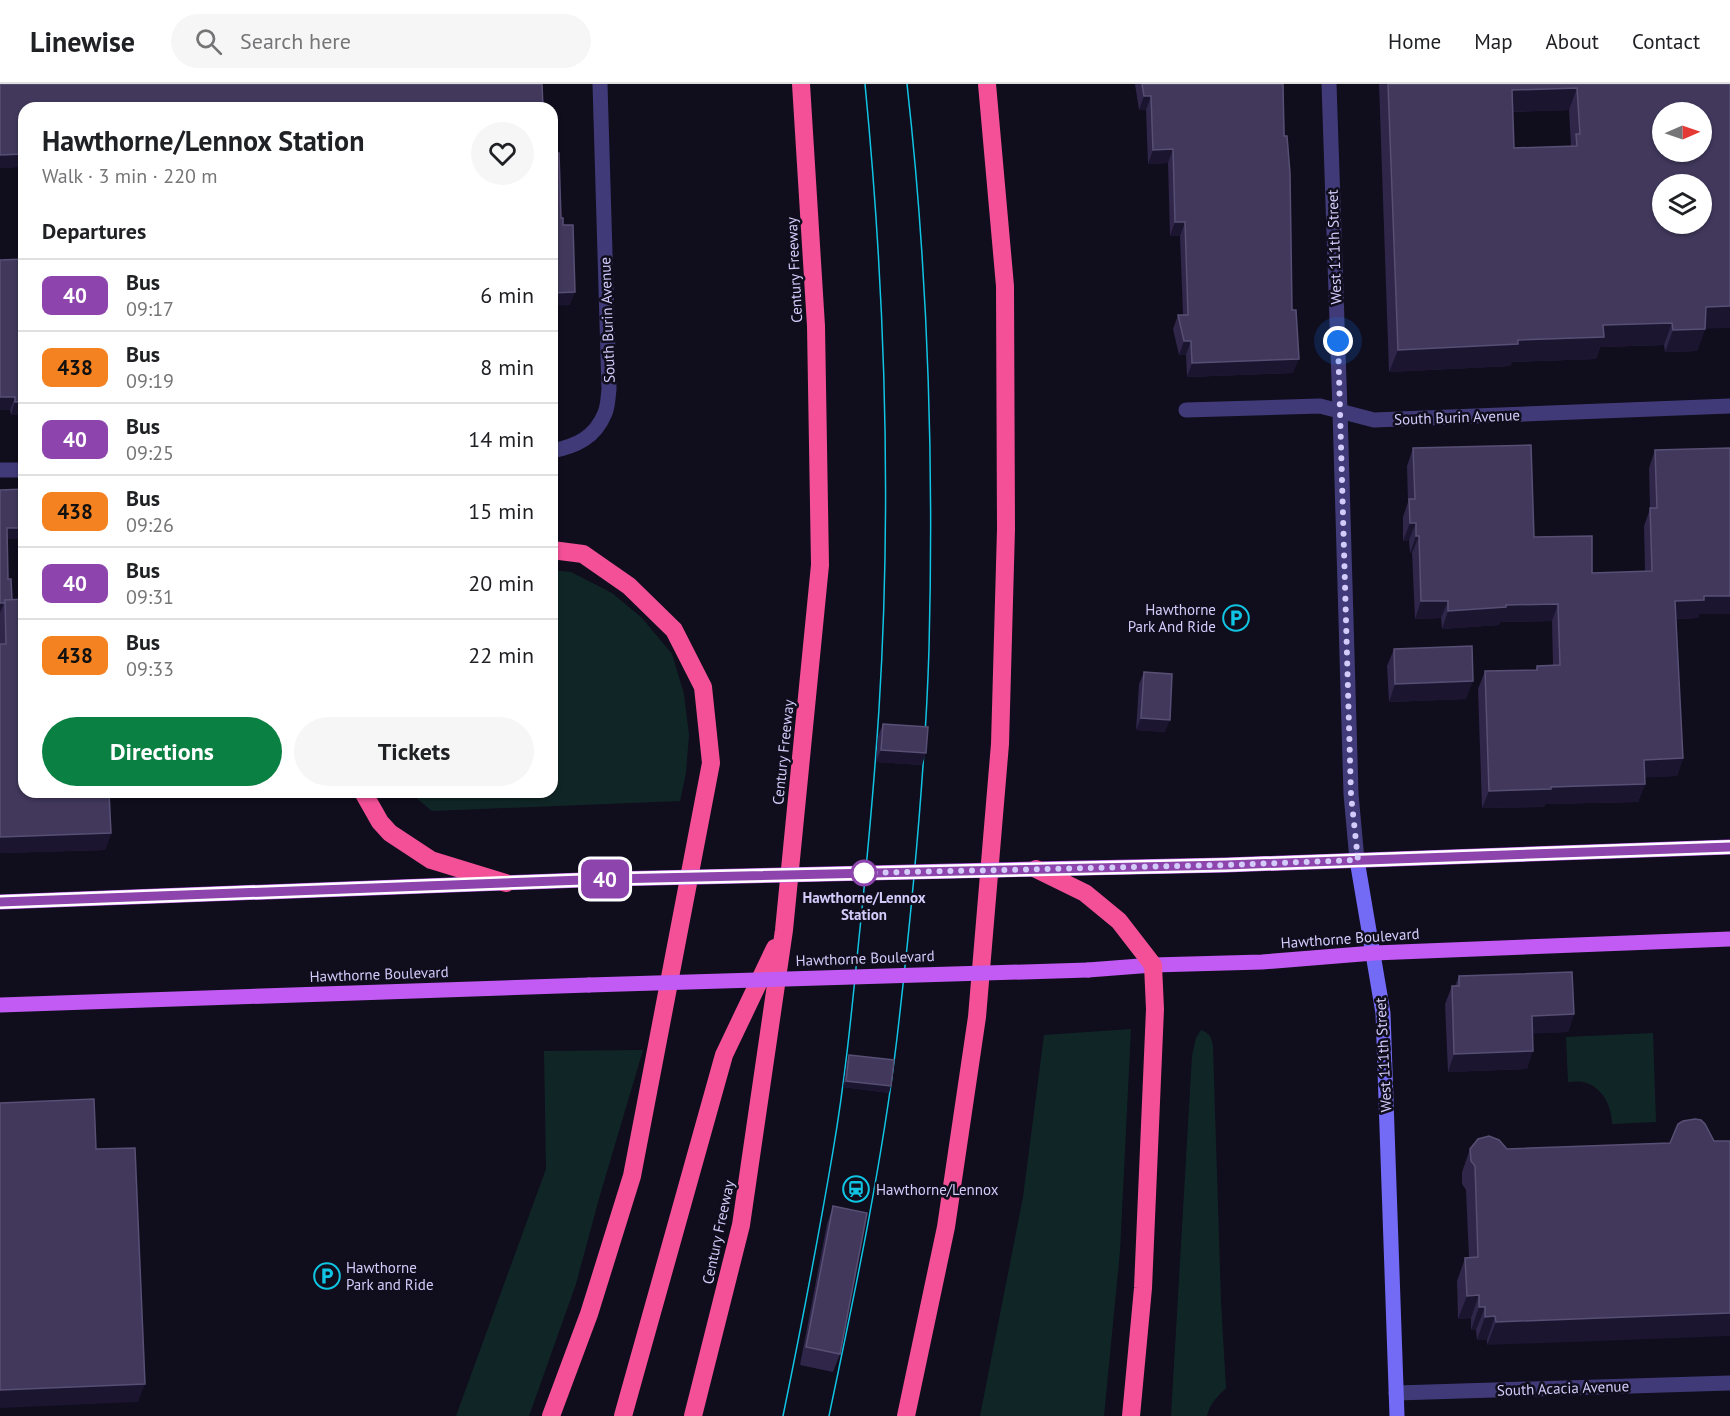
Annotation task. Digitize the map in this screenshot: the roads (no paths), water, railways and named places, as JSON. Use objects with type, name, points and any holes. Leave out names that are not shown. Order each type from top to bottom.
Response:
[{"type":"highway","name":"Century Freeway","points":[[693,1416],[741,1226],[784,930],[820,565],[816,326],[801,84]]},
{"type":"highway","points":[[906,1416],[946,1227],[977,1017],[1000,744],[1006,529],[1005,286],[987,84]]},
{"type":"highway","points":[[551,1416],[589,1314],[632,1176],[711,764],[703,687],[674,630],[629,586],[583,554],[558,551]]},
{"type":"highway","points":[[366,798],[380,822],[390,833],[431,860],[506,883]]},
{"type":"highway","points":[[1036,869],[1085,893],[1119,921],[1153,965],[1155,1009],[1143,1288],[1131,1416]]},
{"type":"highway","points":[[623,1416],[724,1055],[784,930]]},
{"type":"main road","points":[[0,902],[610,879],[1226,865],[1730,847]]},
{"type":"main road","name":"Hawthorne Boulevard","points":[[0,1005],[1088,970],[1153,965],[1262,962],[1374,953],[1730,939]]},
{"type":"street","name":"South Burin Avenue","points":[[558,450],[573,447],[592,434],[605,413],[609,389],[600,84]]},
{"type":"street","name":"West 111th Street","points":[[1329,84],[1351,795],[1358,860],[1383,1013],[1397,1416]]},
{"type":"street","name":"South Burin Avenue","points":[[1186,410],[1320,405],[1374,420],[1730,406]]},
{"type":"street","points":[[0,470],[18,470]]},
{"type":"street","name":"South Acacia Avenue","points":[[1396,1393],[1730,1383]]},
{"type":"tram line","points":[[783,1416],[815,1251],[841,1098],[865,881],[879,709],[886,474],[882,318],[865,84]]},
{"type":"tram line","points":[[829,1416],[867,1228],[891,1085],[913,893],[924,746],[929,649],[930,437],[925,296],[907,84]]},
{"type":"place","name":"Hawthorne Park And Ride","points":[[1236,618]]},
{"type":"place","name":"Hawthorne/Lennox Station","points":[[864,873]]},
{"type":"place","name":"Hawthorne/Lennox","points":[[856,1189]]},
{"type":"place","name":"Hawthorne Park and Ride","points":[[327,1276]]}]
